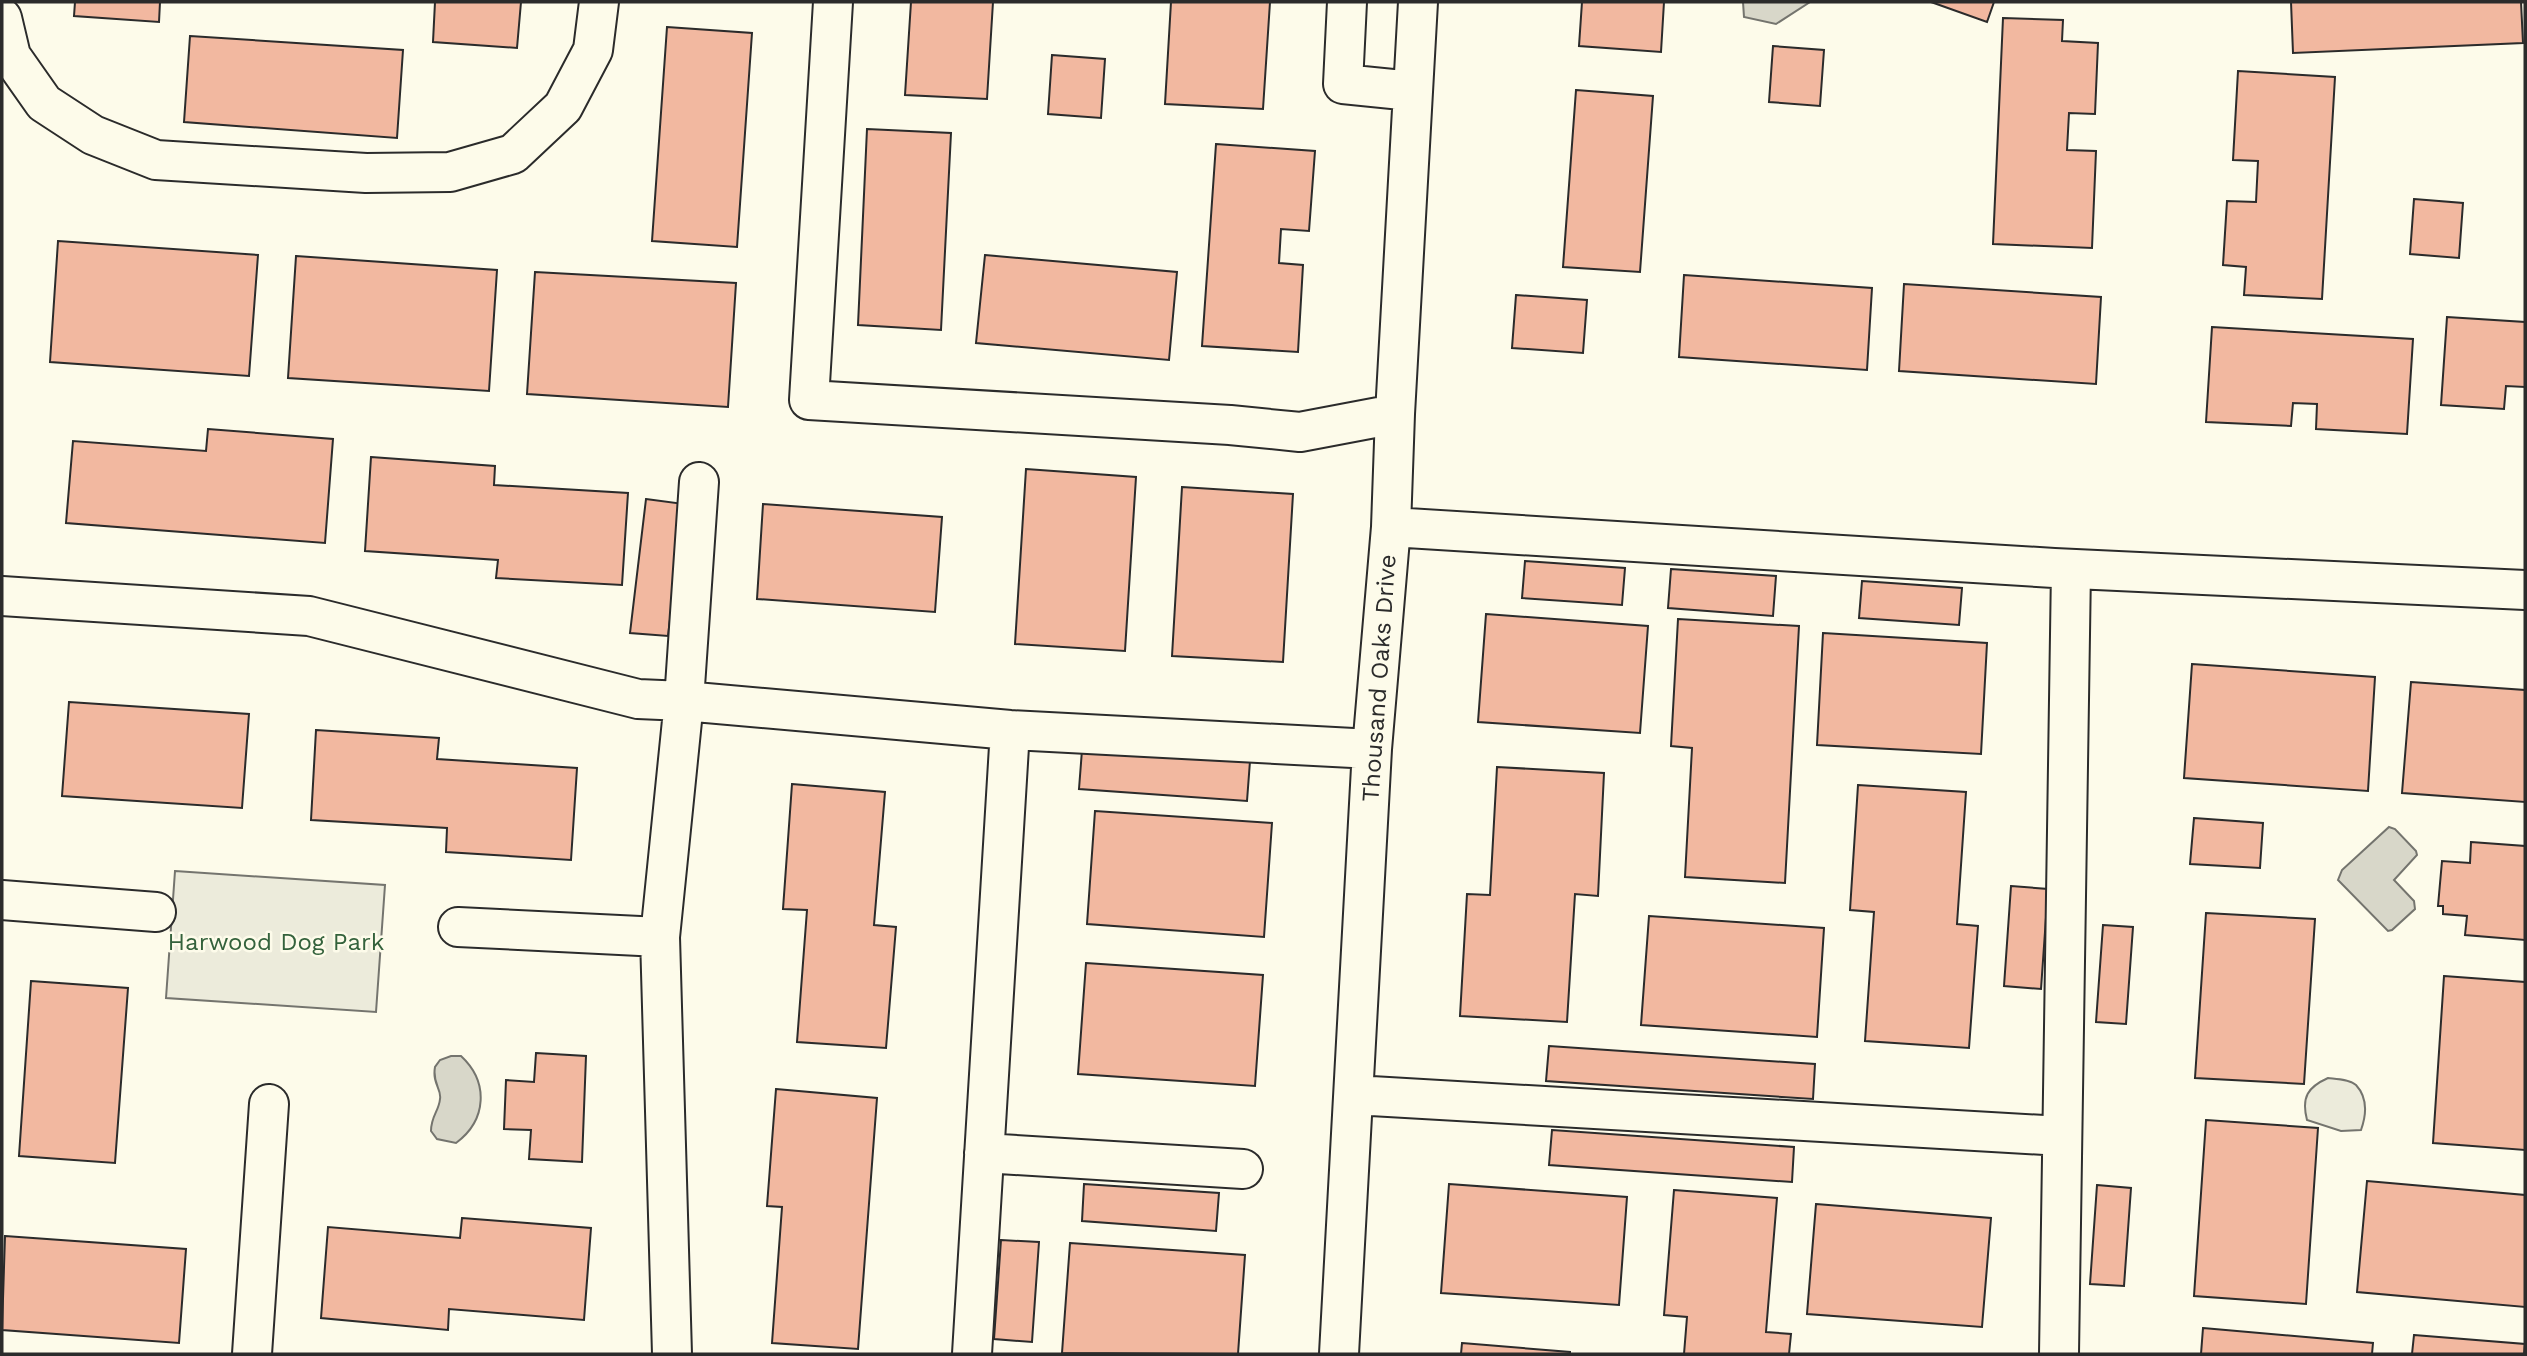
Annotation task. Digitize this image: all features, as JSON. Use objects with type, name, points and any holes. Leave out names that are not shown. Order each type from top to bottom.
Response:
[{"type":"street","points":[[2,18],[11,56],[44,103],[93,135],[156,160],[366,173],[450,172],[513,154],[563,107],[593,50],[599,2]]},
{"type":"street","points":[[833,2],[809,400],[1230,425],[1300,432],[1395,414]]},
{"type":"street","points":[[1347,2],[1343,84],[1412,92]]},
{"type":"street","name":"Thousand Oaks Drive","points":[[1339,1354],[1373,749],[1391,527],[1418,2]]},
{"type":"street","points":[[672,1354],[660,937],[684,701],[699,482]]},
{"type":"street","points":[[1391,527],[2071,569],[2525,590]]},
{"type":"street","points":[[2059,1354],[2071,569]]},
{"type":"street","points":[[2,596],[309,616],[638,699],[1010,730],[1373,749]]},
{"type":"street","points":[[972,1354],[1010,730]]},
{"type":"street","points":[[2,900],[156,912]]},
{"type":"street","points":[[458,927],[660,937]]},
{"type":"street","points":[[1354,1095],[2061,1136]]},
{"type":"street","points":[[252,1354],[269,1104]]},
{"type":"street","points":[[984,1153],[1243,1169]]},
{"type":"green space","name":"Harwood Dog Park","points":[[175,871],[385,885],[376,1012],[166,998]]},
{"type":"green space","points":[[2328,1078],[2350,1082],[2360,1090],[2365,1107],[2361,1130],[2341,1131],[2307,1120],[2305,1105],[2308,1094],[2315,1085]]},
{"type":"shaded area","points":[[1743,2],[1810,2],[1776,24],[1744,17]]},
{"type":"shaded area","points":[[2389,827],[2395,829],[2417,855],[2394,880],[2414,901],[2415,909],[2388,931],[2338,880],[2342,870]]},
{"type":"shaded area","points":[[461,1056],[470,1066],[480,1089],[481,1101],[474,1123],[456,1143],[437,1139],[431,1131],[440,1095],[435,1067],[440,1060]]},
{"type":"building","points":[[75,2],[160,2],[159,22],[74,16]]},
{"type":"building","points":[[435,2],[521,2],[517,48],[433,42]]},
{"type":"building","points":[[911,2],[993,2],[987,99],[905,95]]},
{"type":"building","points":[[1171,2],[1270,2],[1263,109],[1165,104]]},
{"type":"building","points":[[1582,2],[1664,2],[1661,52],[1579,46]]},
{"type":"building","points":[[1931,2],[1994,2],[1987,22]]},
{"type":"building","points":[[2291,2],[2521,2],[2523,43],[2293,53]]},
{"type":"building","points":[[2003,18],[2063,20],[2062,41],[2098,43],[2095,114],[2069,113],[2067,150],[2096,151],[2092,248],[1993,244]]},
{"type":"building","points":[[667,27],[752,33],[737,247],[652,241]]},
{"type":"building","points":[[190,36],[403,50],[397,138],[184,122]]},
{"type":"building","points":[[1773,46],[1824,50],[1820,106],[1769,102]]},
{"type":"building","points":[[1052,55],[1105,59],[1101,118],[1048,114]]},
{"type":"building","points":[[2238,71],[2335,77],[2322,299],[2244,295],[2246,267],[2223,265],[2227,201],[2256,202],[2258,161],[2233,160]]},
{"type":"building","points":[[1576,90],[1653,96],[1640,272],[1563,267]]},
{"type":"building","points":[[867,129],[951,133],[941,330],[858,325]]},
{"type":"building","points":[[1216,144],[1315,151],[1309,231],[1281,229],[1279,263],[1303,265],[1298,352],[1202,346]]},
{"type":"building","points":[[2414,199],[2463,203],[2459,258],[2410,254]]},
{"type":"building","points":[[58,241],[258,255],[249,376],[50,362]]},
{"type":"building","points":[[985,255],[1177,272],[1169,360],[976,343]]},
{"type":"building","points":[[296,256],[497,270],[489,391],[288,378]]},
{"type":"building","points":[[535,272],[736,283],[728,407],[527,394]]},
{"type":"building","points":[[1684,275],[1872,288],[1867,370],[1679,357]]},
{"type":"building","points":[[1904,284],[2101,297],[2096,384],[1899,371]]},
{"type":"building","points":[[1516,295],[1587,300],[1583,353],[1512,348]]},
{"type":"building","points":[[2447,317],[2525,322],[2525,387],[2506,386],[2504,409],[2441,405]]},
{"type":"building","points":[[2212,327],[2413,339],[2407,434],[2316,429],[2317,404],[2293,403],[2291,426],[2206,422]]},
{"type":"building","points":[[208,429],[333,439],[325,543],[66,523],[73,441],[206,451]]},
{"type":"building","points":[[371,457],[495,466],[494,485],[628,493],[622,585],[496,578],[498,560],[365,551]]},
{"type":"building","points":[[1026,469],[1136,477],[1125,651],[1015,644]]},
{"type":"building","points":[[1182,487],[1293,494],[1283,662],[1172,656]]},
{"type":"building","points":[[646,499],[684,504],[668,636],[630,633]]},
{"type":"building","points":[[763,504],[942,517],[935,612],[757,599]]},
{"type":"building","points":[[1525,561],[1625,568],[1622,605],[1522,598]]},
{"type":"building","points":[[1671,569],[1776,576],[1773,616],[1668,608]]},
{"type":"building","points":[[1862,581],[1962,588],[1959,625],[1859,618]]},
{"type":"building","points":[[1486,614],[1648,626],[1640,733],[1478,722]]},
{"type":"building","points":[[1678,619],[1799,626],[1785,883],[1685,877],[1692,748],[1671,746]]},
{"type":"building","points":[[1823,633],[1987,643],[1981,754],[1817,745]]},
{"type":"building","points":[[2192,664],[2375,677],[2368,791],[2184,778]]},
{"type":"building","points":[[2411,682],[2525,690],[2525,802],[2402,793]]},
{"type":"building","points":[[69,702],[249,714],[242,808],[62,796]]},
{"type":"building","points":[[316,730],[439,738],[437,759],[577,768],[571,860],[446,852],[447,828],[311,820]]},
{"type":"building","points":[[1082,750],[1250,761],[1247,801],[1079,789]]},
{"type":"building","points":[[1497,767],[1604,773],[1598,896],[1575,894],[1567,1022],[1460,1016],[1467,894],[1490,895]]},
{"type":"building","points":[[792,784],[885,792],[874,925],[896,927],[886,1048],[797,1042],[807,910],[783,909]]},
{"type":"building","points":[[1858,785],[1966,792],[1957,924],[1978,926],[1969,1048],[1865,1041],[1874,912],[1850,910]]},
{"type":"building","points":[[1095,811],[1272,823],[1264,937],[1087,924]]},
{"type":"building","points":[[2194,818],[2263,823],[2260,868],[2190,864]]},
{"type":"building","points":[[2471,842],[2525,846],[2525,940],[2465,935],[2467,916],[2443,914],[2443,906],[2438,906],[2442,861],[2470,863]]},
{"type":"building","points":[[2011,886],[2048,889],[2041,989],[2004,986]]},
{"type":"building","points":[[2206,913],[2315,919],[2304,1084],[2195,1078]]},
{"type":"building","points":[[1649,916],[1824,928],[1817,1037],[1641,1025]]},
{"type":"building","points":[[2103,925],[2133,927],[2126,1024],[2096,1022]]},
{"type":"building","points":[[1086,963],[1263,975],[1255,1086],[1078,1074]]},
{"type":"building","points":[[2444,976],[2525,982],[2525,1150],[2433,1143]]},
{"type":"building","points":[[31,981],[128,988],[115,1163],[19,1156]]},
{"type":"building","points":[[1549,1046],[1815,1064],[1813,1099],[1546,1081]]},
{"type":"building","points":[[536,1053],[586,1056],[582,1162],[529,1159],[531,1130],[504,1129],[506,1080],[534,1082]]},
{"type":"building","points":[[776,1089],[877,1098],[858,1349],[772,1343],[782,1207],[767,1206]]},
{"type":"building","points":[[2206,1120],[2318,1128],[2306,1304],[2194,1296]]},
{"type":"building","points":[[1552,1130],[1794,1147],[1792,1182],[1549,1165]]},
{"type":"building","points":[[2367,1181],[2525,1195],[2525,1307],[2357,1292]]},
{"type":"building","points":[[1084,1184],[1219,1193],[1216,1231],[1082,1221]]},
{"type":"building","points":[[1449,1184],[1627,1197],[1619,1305],[1441,1293]]},
{"type":"building","points":[[2097,1185],[2131,1188],[2124,1286],[2090,1284]]},
{"type":"building","points":[[1674,1190],[1777,1198],[1766,1332],[1791,1334],[1789,1354],[1684,1354],[1687,1317],[1664,1315]]},
{"type":"building","points":[[1816,1204],[1991,1218],[1982,1327],[1807,1314]]},
{"type":"building","points":[[462,1218],[591,1228],[584,1320],[449,1309],[448,1330],[321,1318],[328,1227],[460,1238]]},
{"type":"building","points":[[5,1236],[186,1249],[179,1343],[2,1330]]},
{"type":"building","points":[[1001,1240],[1039,1242],[1032,1342],[994,1339]]},
{"type":"building","points":[[1070,1243],[1245,1255],[1238,1354],[1062,1353]]},
{"type":"building","points":[[2203,1328],[2373,1343],[2372,1354],[2201,1354]]},
{"type":"building","points":[[2414,1335],[2525,1344],[2524,1354],[2412,1354]]},
{"type":"building","points":[[1462,1343],[1570,1352],[1570,1354],[1461,1354]]}]
